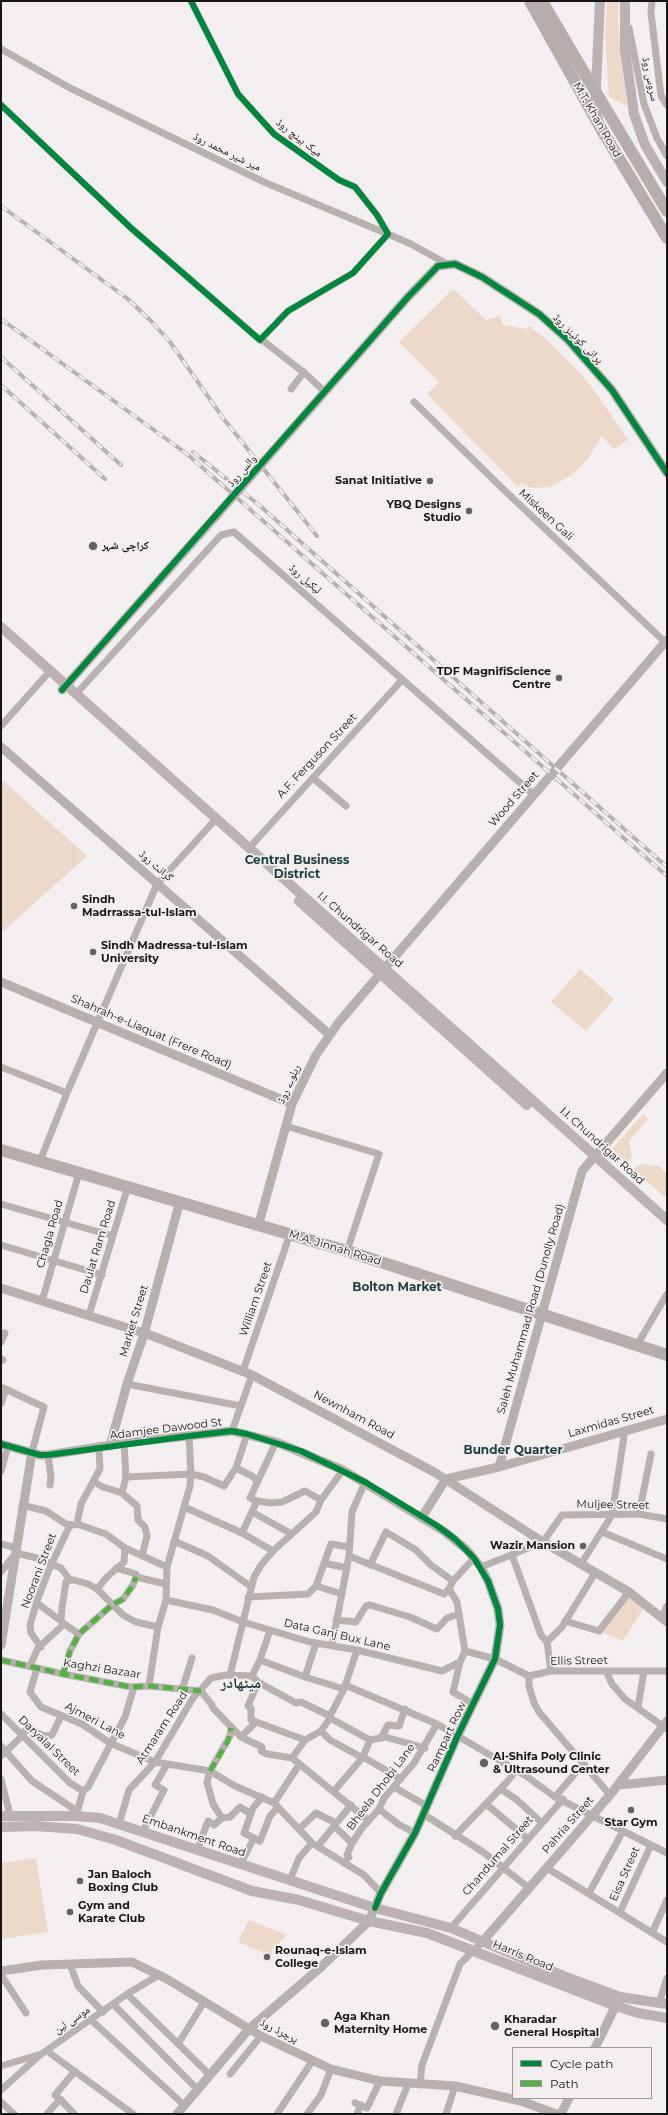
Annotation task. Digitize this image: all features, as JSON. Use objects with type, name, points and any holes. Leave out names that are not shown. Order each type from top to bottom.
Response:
[{"type":"highway","name":"M.T. Khan Road","points":[[530,1],[603,132],[667,238]]},
{"type":"highway","name":"M.T. Khan Road","points":[[542,1],[667,211]]},
{"type":"highway","name":"M.A. Jinnah Road","points":[[1,1150],[258,1223],[542,1313],[667,1355]]},
{"type":"main road","points":[[600,1],[595,109],[603,132]]},
{"type":"main road","points":[[624,2],[625,50],[634,114],[645,145],[667,182]]},
{"type":"main road","name":"I.I. Chundrigar Road","points":[[1,627],[64,688],[592,1158],[667,1228]]},
{"type":"main road","name":"I.I. Chundrigar Road","points":[[1,636],[48,673]]},
{"type":"main road","name":"I.I. Chundrigar Road","points":[[64,688],[76,694],[214,821],[248,848],[382,971]]},
{"type":"main road","name":"I.I. Chundrigar Road","points":[[592,1158],[667,1220]]},
{"type":"main road","name":"Embankment Road","points":[[6,1815],[77,1814],[100,1818],[375,1908]]},
{"type":"main road","points":[[1,1827],[35,1826],[82,1830],[116,1840],[252,1891],[299,1900],[369,1921]]},
{"type":"main road","name":"Harris Road","points":[[375,1908],[451,1928],[566,1977],[638,2013],[667,2018]]},
{"type":"main road","name":"Harris Road","points":[[369,1921],[427,1933],[618,2002],[663,2004]]},
{"type":"street","name":"میک ہینچ روڈ","points":[[191,1],[238,94],[274,134],[339,180],[355,187],[377,215],[388,234]]},
{"type":"street","points":[[652,1],[651,13],[661,96],[667,105]]},
{"type":"street","name":"سروس روڈ","points":[[624,2],[644,104],[657,138],[667,156]]},
{"type":"street","name":"میر شیر محمد روڈ","points":[[1,49],[70,88],[257,179],[388,234],[449,265]]},
{"type":"street","points":[[1,105],[131,228],[260,340],[261,339],[304,372],[325,392]]},
{"type":"street","points":[[261,339],[288,311],[353,274],[388,234]]},
{"type":"street","name":"پرانی کوئینز روڈ","points":[[438,266],[455,264],[482,277],[539,314],[568,340],[612,390],[667,473]]},
{"type":"street","name":"والس روڈ","points":[[64,688],[408,297],[438,266]]},
{"type":"street","points":[[290,389],[304,372]]},
{"type":"street","name":"Miskeen Gali","points":[[414,402],[503,489],[666,641]]},
{"type":"street","name":"لیکیل روڈ","points":[[76,694],[221,535],[228,532],[234,532],[533,794]]},
{"type":"street","name":"Wood Street","points":[[382,971],[666,641]]},
{"type":"street","points":[[1,726],[48,673]]},
{"type":"street","name":"A.F. Ferguson Street","points":[[248,848],[402,680]]},
{"type":"street","name":"گرانٹ روڈ","points":[[1,748],[330,1035]]},
{"type":"street","points":[[313,778],[346,806]]},
{"type":"street","points":[[40,1161],[67,1092],[157,884],[214,821]]},
{"type":"street","name":"ریلوے روڈ","points":[[258,1223],[292,1104],[312,1062],[330,1035],[382,971]]},
{"type":"street","name":"Shahrah-e-Liaquat (Frere Road)","points":[[1,982],[292,1104]]},
{"type":"street","points":[[1,1067],[67,1092]]},
{"type":"street","name":"Saleh Muhammad Road (Dunolly Road)","points":[[499,1467],[582,1171],[667,1072]]},
{"type":"street","points":[[286,1126],[380,1154],[348,1251]]},
{"type":"street","name":"Chagla Road","points":[[42,1301],[79,1173]]},
{"type":"street","name":"Daulat Ram Road","points":[[89,1315],[128,1186]]},
{"type":"street","name":"Market Street","points":[[110,1446],[127,1384],[144,1334],[180,1201]]},
{"type":"street","points":[[1,1204],[113,1236]]},
{"type":"street","name":"William Street","points":[[232,1431],[241,1406],[248,1373],[290,1234]]},
{"type":"street","points":[[1,1245],[102,1275]]},
{"type":"street","name":"Newnham Road","points":[[1,1288],[89,1315],[248,1373],[403,1454],[446,1479],[543,1542],[629,1592],[665,1620]]},
{"type":"street","points":[[638,1345],[667,1294]]},
{"type":"street","points":[[1,1342],[5,1333]]},
{"type":"street","points":[[127,1384],[241,1406]]},
{"type":"street","points":[[1,1404],[4,1388],[44,1407],[32,1452],[22,1505],[1,1645]]},
{"type":"street","name":"Laxmidas Street","points":[[446,1479],[499,1467],[667,1419]]},
{"type":"street","points":[[582,1564],[612,1515],[625,1430]]},
{"type":"street","name":"Adamjee Dawood St","points":[[32,1452],[48,1455],[232,1431],[247,1434],[276,1442],[343,1470],[365,1482],[445,1532],[474,1558],[481,1567]]},
{"type":"street","points":[[126,1477],[191,1474],[204,1477],[224,1486],[236,1468],[247,1434]]},
{"type":"street","points":[[149,1686],[158,1627],[166,1600],[167,1566],[184,1507],[191,1474],[189,1436]]},
{"type":"street","points":[[276,1442],[250,1498],[257,1502],[277,1503],[305,1491],[321,1500]]},
{"type":"street","points":[[122,1493],[126,1477],[124,1444]]},
{"type":"street","points":[[1,1471],[4,1445],[32,1452]]},
{"type":"street","name":"Noorani Street","points":[[41,1647],[31,1633],[30,1625],[60,1544],[74,1524],[81,1504],[100,1469],[99,1448]]},
{"type":"street","points":[[639,1514],[651,1454]]},
{"type":"street","points":[[48,1455],[51,1477],[50,1485]]},
{"type":"street","points":[[236,1468],[252,1476],[258,1481]]},
{"type":"street","points":[[230,1675],[250,1586],[261,1565],[273,1551],[316,1512],[321,1500],[343,1470]]},
{"type":"street","points":[[422,1517],[446,1479]]},
{"type":"street","points":[[94,1482],[103,1487],[122,1493],[137,1506],[138,1520],[145,1527],[147,1536],[142,1556]]},
{"type":"street","points":[[332,1645],[349,1556],[352,1512],[365,1482]]},
{"type":"street","points":[[242,1533],[257,1502]]},
{"type":"street","points":[[22,1505],[46,1511],[74,1524],[106,1534],[125,1548],[167,1566]]},
{"type":"street","points":[[184,1507],[242,1533],[273,1551]]},
{"type":"street","points":[[252,1512],[292,1534]]},
{"type":"street","name":"Muljee Street","points":[[543,1542],[562,1515],[639,1514],[667,1519]]},
{"type":"street","points":[[370,1565],[386,1532],[416,1550],[431,1565],[453,1581]]},
{"type":"street","points":[[602,1532],[667,1559]]},
{"type":"street","points":[[174,1541],[208,1556],[250,1586]]},
{"type":"street","points":[[481,1567],[543,1542]]},
{"type":"street","points":[[1,1544],[61,1568],[70,1580]]},
{"type":"street","points":[[248,1597],[308,1594],[316,1586],[330,1544],[349,1547]]},
{"type":"street","points":[[97,1590],[116,1568],[124,1562],[125,1548]]},
{"type":"street","points":[[1,1572],[16,1550]]},
{"type":"street","points":[[512,1555],[540,1635],[547,1642],[550,1671]]},
{"type":"street","points":[[349,1556],[444,1594],[449,1590],[453,1581],[474,1558]]},
{"type":"street","points":[[324,1563],[347,1568]]},
{"type":"street","name":"Rampart Row","points":[[369,1921],[381,1893],[414,1833],[458,1735],[495,1660],[500,1625],[498,1608],[481,1567]]},
{"type":"street","points":[[116,1568],[136,1574],[136,1577],[166,1584]]},
{"type":"street","points":[[547,1642],[565,1622],[595,1573]]},
{"type":"street","points":[[64,1674],[70,1651],[79,1634],[112,1605],[123,1599],[129,1592],[136,1577]]},
{"type":"street","points":[[33,1667],[38,1648],[41,1647],[62,1622],[66,1582],[70,1580],[88,1584],[97,1590],[112,1605],[136,1622],[158,1627]]},
{"type":"street","points":[[316,1586],[342,1594]]},
{"type":"street","points":[[449,1590],[458,1602],[464,1651],[453,1692],[473,1704]]},
{"type":"street","points":[[565,1622],[599,1631],[629,1592]]},
{"type":"street","name":"Data Ganj Bux Lane","points":[[166,1600],[213,1610],[243,1622],[316,1642],[357,1650],[442,1671],[460,1662]]},
{"type":"street","points":[[37,1603],[79,1634]]},
{"type":"street","points":[[336,1620],[356,1622],[366,1606],[370,1605],[410,1617],[437,1629],[446,1618],[459,1614]]},
{"type":"street","points":[[665,1620],[667,1606]]},
{"type":"street","points":[[252,1676],[260,1660],[270,1630]]},
{"type":"street","points":[[305,1677],[316,1642]]},
{"type":"street","points":[[292,1758],[305,1740],[321,1731],[330,1717],[344,1687],[357,1650]]},
{"type":"street","points":[[464,1651],[495,1660],[529,1676],[529,1686],[534,1703],[539,1712],[610,1795]]},
{"type":"street","points":[[182,1690],[192,1658]]},
{"type":"street","name":"Kaghzi Bazaar","points":[[1,1660],[134,1687],[149,1686],[182,1690],[202,1689]]},
{"type":"street","points":[[260,1660],[305,1677],[344,1687],[404,1709],[437,1724],[516,1770],[555,1797],[563,1799],[667,1854]]},
{"type":"street","name":"Ajmeri Lane","points":[[33,1667],[30,1692],[41,1706],[82,1724],[110,1743],[155,1762],[166,1766],[210,1771]]},
{"type":"street","name":"Ellis Street","points":[[529,1676],[550,1671],[667,1671]]},
{"type":"street","points":[[606,1671],[612,1684],[625,1699],[666,1725]]},
{"type":"street","points":[[638,1707],[644,1671]]},
{"type":"street","points":[[368,1820],[292,1758],[267,1754],[261,1750],[262,1747],[241,1737],[213,1708],[202,1689],[211,1678],[230,1675],[252,1676],[258,1682],[296,1704],[301,1702],[370,1740],[381,1738],[411,1743],[425,1748]]},
{"type":"street","points":[[258,1682],[248,1706],[251,1708],[251,1720],[255,1723],[305,1740]]},
{"type":"street","points":[[61,1716],[52,1735],[45,1736],[30,1730],[25,1731],[22,1736],[3,1751],[32,1781],[77,1814],[83,1791],[88,1787],[125,1717],[134,1687]]},
{"type":"street","name":"Atmaram Road","points":[[119,1824],[130,1790],[155,1762],[193,1698],[202,1689]]},
{"type":"street","points":[[381,1738],[388,1725],[399,1726],[404,1709]]},
{"type":"street","name":"Daryalal Street","points":[[1,1714],[70,1783],[83,1791]]},
{"type":"street","points":[[241,1737],[255,1723]]},
{"type":"street","name":"Bheela Dhobi Lane","points":[[344,1863],[349,1857],[348,1855],[352,1843],[368,1820],[379,1809],[384,1798],[425,1748],[437,1724]]},
{"type":"street","name":"Pahria Street","points":[[483,1941],[619,1785],[666,1725]]},
{"type":"street","points":[[222,1818],[212,1804],[207,1782],[210,1771],[228,1741],[231,1728]]},
{"type":"street","points":[[321,1731],[330,1740],[401,1779]]},
{"type":"street","points":[[334,1791],[362,1757],[370,1740]]},
{"type":"street","points":[[555,1797],[584,1764]]},
{"type":"street","points":[[262,1797],[253,1808],[244,1832],[260,1841],[270,1816],[299,1765]]},
{"type":"street","points":[[143,1831],[164,1790],[155,1785],[166,1766]]},
{"type":"street","points":[[455,1836],[501,1789],[516,1770]]},
{"type":"street","points":[[210,1771],[235,1786],[262,1797],[276,1805],[315,1844],[364,1875],[381,1893]]},
{"type":"street","points":[[1,1779],[6,1815]]},
{"type":"street","points":[[619,1785],[667,1780]]},
{"type":"street","points":[[394,1787],[425,1810],[455,1836],[483,1852],[529,1888]]},
{"type":"street","points":[[501,1789],[542,1823]]},
{"type":"street","name":"Chandumal Street","points":[[451,1928],[563,1799]]},
{"type":"street","points":[[486,1804],[528,1839]]},
{"type":"street","points":[[290,1880],[299,1858],[335,1824],[351,1805]]},
{"type":"street","points":[[197,1850],[208,1822],[214,1825],[222,1818],[230,1817],[240,1807],[251,1814]]},
{"type":"street","points":[[379,1809],[398,1824],[414,1833]]},
{"type":"street","points":[[299,1829],[316,1813],[335,1824],[352,1843]]},
{"type":"street","points":[[589,1893],[623,1831]]},
{"type":"street","points":[[240,1865],[254,1838]]},
{"type":"street","name":"Eisa Street","points":[[620,1912],[651,1845]]},
{"type":"street","points":[[547,1868],[667,1942]]},
{"type":"street","points":[[652,1933],[667,1900]]},
{"type":"street","points":[[177,2114],[249,2029],[321,1967],[369,1921]]},
{"type":"street","points":[[420,2085],[422,2065],[460,1964],[483,1941]]},
{"type":"street","name":"پرچرڈ روڈ","points":[[1,1971],[42,1965],[132,1962],[160,1975],[261,2036],[331,2069],[380,2081],[420,2085],[455,2086],[512,2099]]},
{"type":"street","points":[[70,1964],[78,1986],[103,2012]]},
{"type":"street","points":[[1,1975],[26,2013]]},
{"type":"street","name":"موسی لین","points":[[1,2090],[44,2053],[127,1994],[160,1975]]},
{"type":"street","points":[[663,2004],[667,1978]]},
{"type":"street","points":[[127,1994],[210,2075]]},
{"type":"street","points":[[178,2044],[204,2002]]},
{"type":"street","points":[[596,2047],[618,2002]]},
{"type":"street","points":[[113,2004],[198,2090]]},
{"type":"street","points":[[91,2020],[184,2106]]},
{"type":"street","points":[[230,2074],[261,2036]]},
{"type":"street","points":[[1,2066],[44,2053],[75,2071],[133,2114]]},
{"type":"street","points":[[277,2114],[313,2060]]},
{"type":"street","points":[[307,2114],[321,2095],[331,2069]]},
{"type":"street","points":[[74,2114],[55,2095],[75,2071]]},
{"type":"street","points":[[357,2114],[358,2104],[367,2108],[380,2081]]},
{"type":"street","points":[[396,2114],[408,2084]]},
{"type":"street","points":[[446,2114],[455,2086]]},
{"type":"street","points":[[47,2114],[60,2099]]},
{"type":"street","name":"پرچرڈ روڈ","points":[[512,2099],[556,2114]]},
{"type":"street","points":[[561,2114],[569,2099]]},
{"type":"street","points":[[1,2102],[14,2114]]},
{"type":"shaded area","points":[[607,1],[619,1],[618,17],[621,60],[627,106],[609,97],[605,36]]},
{"type":"shaded area","points":[[453,289],[486,320],[500,316],[503,325],[527,329],[529,326],[546,339],[580,373],[596,393],[628,440],[613,449],[602,436],[587,460],[572,475],[550,487],[531,488],[521,483],[518,487],[427,394],[439,382],[399,342]]},
{"type":"shaded area","points":[[1,779],[87,856],[1,933]]},
{"type":"shaded area","points":[[580,969],[614,999],[586,1031],[551,1002]]},
{"type":"shaded area","points":[[643,1114],[648,1119],[629,1141],[632,1156],[628,1164],[612,1149]]},
{"type":"shaded area","points":[[642,1164],[659,1166],[667,1174],[667,1195],[665,1197],[633,1169]]},
{"type":"shaded area","points":[[629,1592],[646,1604],[623,1641],[599,1631]]},
{"type":"shaded area","points":[[36,1858],[48,1932],[1,1939],[1,1863]]},
{"type":"shaded area","points":[[249,1920],[287,1935],[269,1955],[238,1942]]},
{"type":"railway","points":[[1,206],[128,299],[151,321],[170,342],[223,418],[317,536]]},
{"type":"railway","points":[[1,319],[187,454],[667,876]]},
{"type":"railway","points":[[1,357],[121,465]]},
{"type":"railway","points":[[1,385],[105,479]]},
{"type":"railway","points":[[193,452],[259,505],[667,867]]},
{"type":"marked path","points":[[63,1674],[70,1651],[79,1634],[112,1605],[123,1599],[133,1585],[136,1577]]},
{"type":"marked path","points":[[1,1660],[131,1687],[149,1686],[201,1691]]},
{"type":"marked path","points":[[210,1771],[228,1741],[231,1728]]},
{"type":"cycle path","points":[[1,105],[131,228],[260,340],[288,311],[353,273],[388,234],[377,215],[355,187],[339,180],[274,134],[238,94],[191,1]]},
{"type":"cycle path","points":[[62,690],[408,297],[438,266],[455,264],[482,277],[539,314],[568,340],[612,390],[667,473]]},
{"type":"cycle path","points":[[1,1444],[40,1455],[48,1455],[232,1431],[247,1434],[301,1451],[365,1482],[436,1525],[455,1539],[474,1558],[488,1581],[498,1609],[500,1625],[495,1659],[458,1735],[415,1833],[381,1893],[375,1908]]},
{"type":"place","name":"Sanat Initiative","points":[[430,481]]},
{"type":"place","name":"YBQ Designs Studio","points":[[469,511]]},
{"type":"place","name":"کراچی شہر","points":[[93,546]]},
{"type":"place","name":"TDF MagnifiScience Centre","points":[[559,678]]},
{"type":"place","name":"Sindh Madrrassa-tul-Islam","points":[[74,906]]},
{"type":"place","name":"Sindh Madressa-tul-Islam University","points":[[93,952]]},
{"type":"place","name":"Wazir Mansion","points":[[583,1546]]},
{"type":"place","name":"Al-Shifa Poly Clinic & Ultrasound Center","points":[[484,1763]]},
{"type":"place","name":"Star Gym","points":[[631,1810]]},
{"type":"place","name":"Jan Baloch Boxing Club","points":[[80,1881]]},
{"type":"place","name":"Gym and Karate Club","points":[[70,1912]]},
{"type":"place","name":"Rounaq-e-Islam College","points":[[267,1957]]},
{"type":"place","name":"Aga Khan Maternity Home","points":[[325,2023]]},
{"type":"place","name":"Kharadar General Hospital","points":[[495,2026]]},
{"type":"district","name":"Central Business District","points":[[297,867]]},
{"type":"district","name":"Bolton Market","points":[[397,1287]]},
{"type":"district","name":"Bunder Quarter","points":[[513,1450]]},
{"type":"district","name":"میٹھادر","points":[[241,1684]]}]
